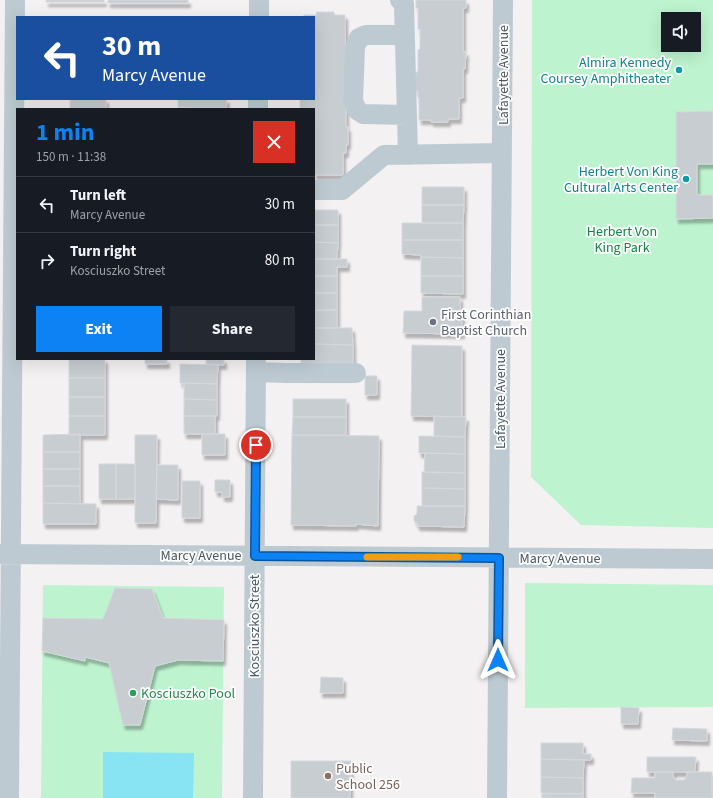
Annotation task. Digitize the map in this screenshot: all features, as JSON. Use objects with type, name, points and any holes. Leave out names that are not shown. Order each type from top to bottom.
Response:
[{"type":"street","points":[[9,798],[5,554],[15,0]]},
{"type":"street","points":[[259,0],[259,16]]},
{"type":"street","points":[[400,0],[404,4],[408,155]]},
{"type":"street","name":"Lafayette Avenue","points":[[497,798],[503,0]]},
{"type":"street","points":[[405,35],[366,35],[359,38],[355,47],[353,101],[357,110],[363,114],[407,115]]},
{"type":"street","points":[[315,190],[342,190],[384,155],[502,153]]},
{"type":"street","points":[[256,366],[286,373],[356,372]]},
{"type":"street","name":"Kosciuszko Street","points":[[253,798],[256,366]]},
{"type":"street","name":"Marcy Avenue","points":[[5,554],[713,559]]},
{"type":"green space","name":"Herbert Von King Park","points":[[532,0],[713,0],[713,528],[581,525],[531,477]]},
{"type":"green space","points":[[525,583],[713,585],[713,707],[525,708]]},
{"type":"green space","name":"Kosciuszko Pool","points":[[43,585],[224,587],[222,798],[41,798]]},
{"type":"water","points":[[103,752],[194,753],[193,798],[103,798]]},
{"type":"building","points":[[46,0],[104,0],[104,2],[46,2]]},
{"type":"building","points":[[108,0],[188,0],[188,3],[108,3]]},
{"type":"building","points":[[416,0],[466,0],[466,8],[463,8],[463,52],[466,52],[465,69],[463,69],[463,98],[459,98],[459,119],[448,119],[448,122],[419,120],[419,98],[418,91],[415,91],[416,72],[418,72],[418,50],[420,49],[420,29],[418,29],[418,8],[416,8]]},
{"type":"building","points":[[316,12],[334,12],[334,15],[345,15],[346,85],[344,85],[344,106],[346,106],[348,145],[346,145],[346,153],[343,153],[343,175],[315,175],[315,108],[300,108],[300,100],[315,100],[315,16],[304,15],[317,15]]},
{"type":"building","points":[[70,100],[106,100],[106,108],[70,108]]},
{"type":"building","points":[[178,100],[227,100],[226,108],[178,107]]},
{"type":"building","points":[[178,107],[226,108],[178,108]]},
{"type":"building","name":"Herbert Von King Cultural Arts Center","points":[[713,111],[713,164],[697,164],[697,195],[713,195],[713,218],[676,219],[676,112]]},
{"type":"building","points":[[422,187],[464,187],[464,205],[422,205]]},
{"type":"building","points":[[422,205],[464,205],[463,223],[422,223]]},
{"type":"building","points":[[315,210],[338,210],[338,225],[315,225]]},
{"type":"building","points":[[402,223],[463,223],[463,240],[402,240]]},
{"type":"building","points":[[315,225],[338,225],[338,243],[315,242]]},
{"type":"building","points":[[402,240],[463,240],[463,258],[421,257],[421,255],[402,254]]},
{"type":"building","points":[[315,242],[338,243],[337,259],[315,259]]},
{"type":"building","points":[[421,257],[463,258],[463,276],[421,276]]},
{"type":"building","points":[[315,259],[347,259],[347,267],[337,267],[337,276],[315,276]]},
{"type":"building","points":[[315,276],[337,276],[337,293],[315,293]]},
{"type":"building","points":[[421,276],[463,276],[463,294],[421,293]]},
{"type":"building","points":[[315,293],[337,293],[337,310],[315,310]]},
{"type":"building","name":"First Corinthian Baptist Church","points":[[422,297],[460,297],[460,310],[462,310],[462,334],[403,333],[404,311],[422,311]]},
{"type":"building","points":[[315,310],[337,310],[337,328],[315,328]]},
{"type":"building","points":[[315,328],[352,328],[353,345],[315,344]]},
{"type":"building","points":[[315,344],[353,345],[353,363],[301,363],[301,360],[315,360]]},
{"type":"building","points":[[412,345],[462,346],[462,417],[411,416]]},
{"type":"building","points":[[69,360],[105,360],[105,378],[69,378]]},
{"type":"building","points":[[145,360],[167,360],[167,364],[145,364]]},
{"type":"building","points":[[206,360],[224,360],[224,365],[206,364]]},
{"type":"building","points":[[180,364],[218,365],[217,384],[180,383]]},
{"type":"building","points":[[365,376],[377,376],[377,395],[365,395]]},
{"type":"building","points":[[69,378],[105,378],[105,397],[69,397]]},
{"type":"building","points":[[184,383],[217,384],[217,400],[184,399]]},
{"type":"building","points":[[69,397],[105,397],[105,416],[69,416]]},
{"type":"building","points":[[184,399],[217,400],[217,416],[184,416]]},
{"type":"building","points":[[293,399],[346,399],[346,417],[293,417]]},
{"type":"building","points":[[69,416],[105,416],[105,435],[69,435]]},
{"type":"building","points":[[184,416],[215,416],[215,434],[184,434]]},
{"type":"building","points":[[434,416],[466,417],[465,437],[434,436]]},
{"type":"building","points":[[293,417],[346,417],[346,435],[292,435]]},
{"type":"building","points":[[80,434],[80,452],[43,452],[43,435]]},
{"type":"building","points":[[202,434],[225,434],[225,455],[202,455]]},
{"type":"building","points":[[135,435],[157,435],[156,523],[135,523]]},
{"type":"building","points":[[292,435],[379,436],[378,526],[356,524],[356,526],[291,525]]},
{"type":"building","points":[[419,436],[465,437],[465,454],[419,453]]},
{"type":"building","points":[[43,452],[80,452],[80,469],[43,469]]},
{"type":"building","points":[[425,453],[465,454],[465,473],[424,472]]},
{"type":"building","points":[[99,464],[116,464],[116,499],[99,499]]},
{"type":"building","points":[[116,464],[135,464],[135,499],[116,499]]},
{"type":"building","points":[[157,465],[178,465],[178,500],[156,499]]},
{"type":"building","points":[[43,469],[80,469],[80,486],[43,486]]},
{"type":"building","points":[[422,472],[465,473],[465,489],[422,488]]},
{"type":"building","points":[[215,480],[230,480],[230,497],[222,497],[222,492],[215,492]]},
{"type":"building","points":[[182,481],[200,481],[200,518],[182,518]]},
{"type":"building","points":[[43,486],[80,486],[80,504],[43,503]]},
{"type":"building","points":[[422,488],[465,489],[465,506],[422,506]]},
{"type":"building","points":[[43,503],[96,504],[96,524],[43,524]]},
{"type":"building","points":[[417,506],[465,506],[464,527],[417,526],[417,523],[414,521],[414,516],[417,514]]},
{"type":"building","points":[[115,588],[152,589],[163,618],[224,620],[223,661],[178,660],[155,666],[140,725],[123,725],[109,663],[85,657],[85,661],[42,651],[43,618],[103,619]]},
{"type":"building","points":[[321,677],[343,678],[343,693],[320,693]]},
{"type":"building","points":[[621,707],[639,708],[638,724],[621,724]]},
{"type":"building","points":[[673,728],[707,729],[707,741],[672,740]]},
{"type":"building","points":[[541,743],[583,743],[583,754],[591,754],[591,760],[541,759]]},
{"type":"building","points":[[647,757],[696,757],[695,772],[647,772]]},
{"type":"building","points":[[541,759],[584,760],[583,778],[541,777]]},
{"type":"building","name":"Public School 256","points":[[291,761],[351,761],[350,798],[291,798]]},
{"type":"building","points":[[655,772],[673,772],[673,776],[676,780],[684,780],[687,776],[687,772],[712,772],[712,798],[655,798],[655,793],[631,793],[632,778],[655,778]]},
{"type":"building","points":[[541,777],[583,778],[583,794],[541,793]]},
{"type":"building","points":[[542,794],[583,794],[583,798],[542,798]]},
{"type":"slow traffic","points":[[367,557],[458,557]]},
{"type":"place","name":"Almira Kennedy Coursey Amphitheater","points":[[679,70]]},
{"type":"place","name":"Herbert Von King Cultural Arts Center","points":[[686,179]]},
{"type":"place","name":"First Corinthian Baptist Church","points":[[433,322]]},
{"type":"place","name":"Kosciuszko Pool","points":[[133,693]]},
{"type":"place","name":"Public School 256","points":[[328,776]]},
{"type":"route","points":[[256,445],[255,556],[499,558],[498,660]]}]
